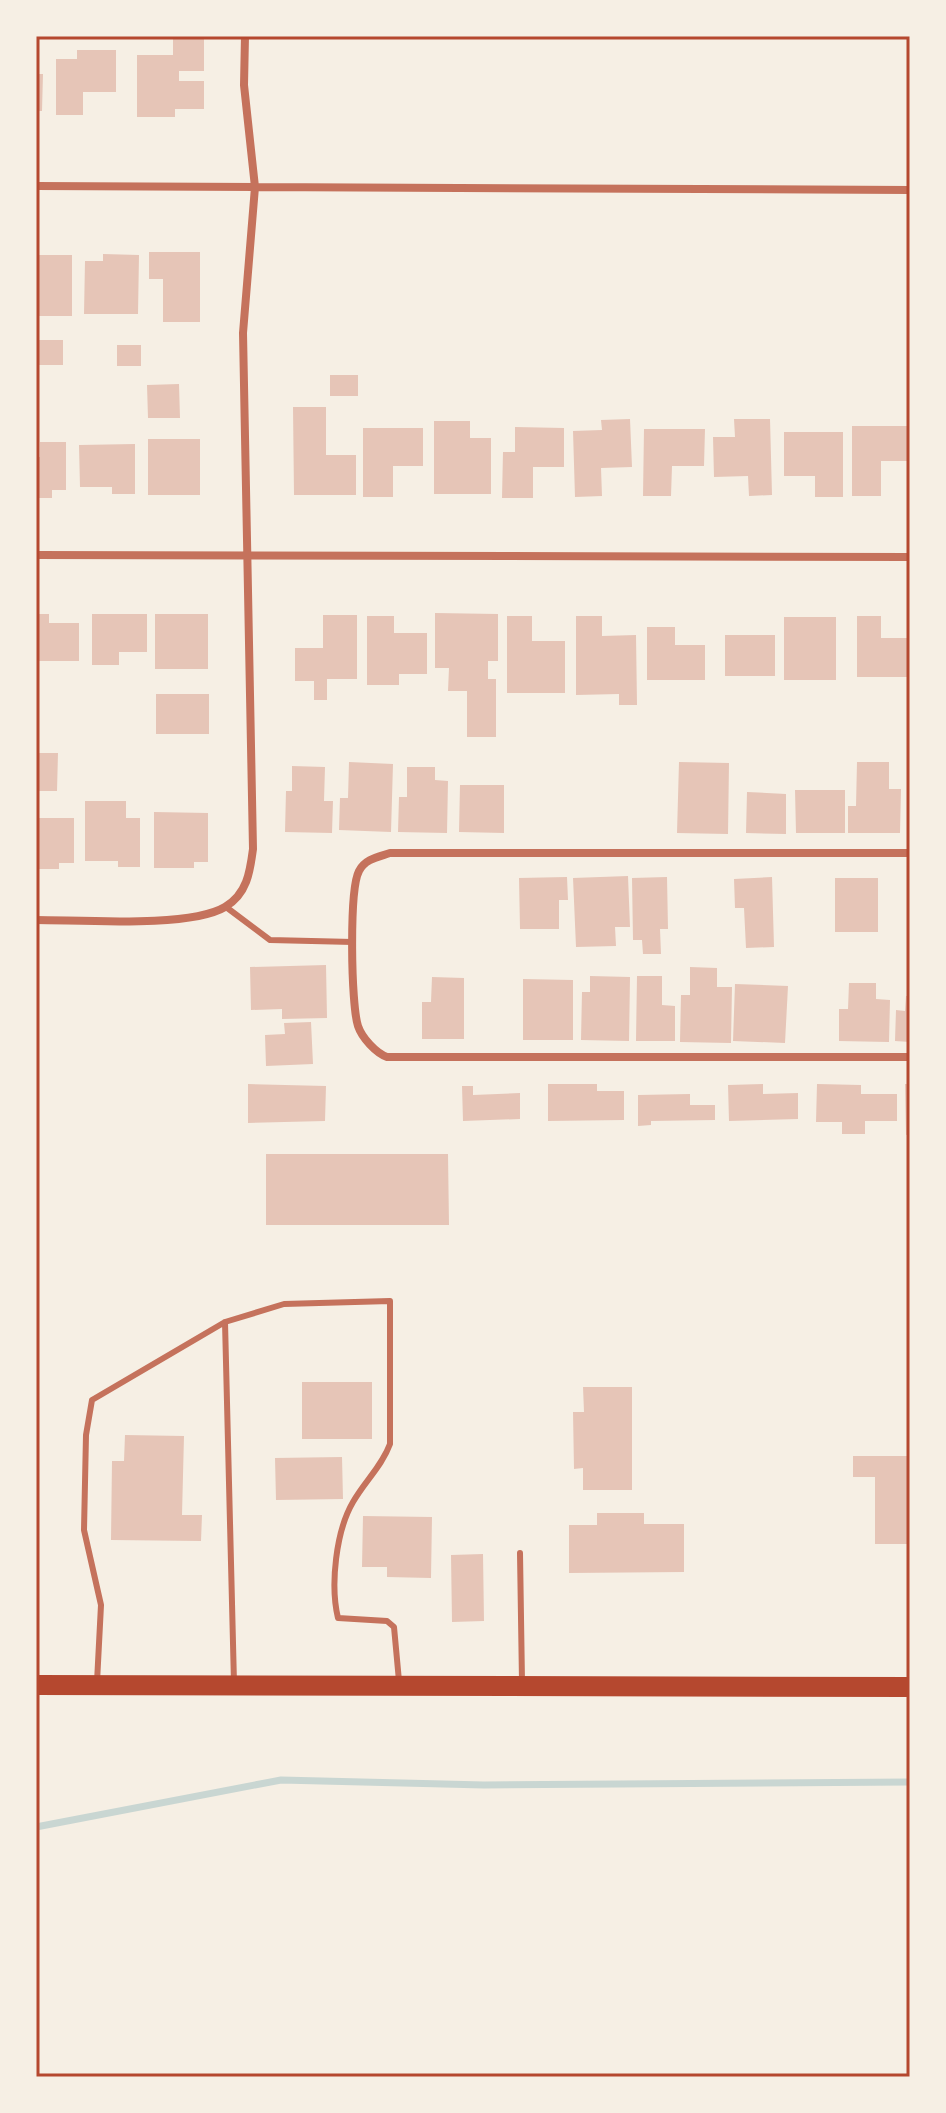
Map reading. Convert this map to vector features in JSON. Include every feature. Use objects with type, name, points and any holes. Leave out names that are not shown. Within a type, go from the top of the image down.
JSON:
[{"type":"main road","points":[[36,1685],[910,1687]]},
{"type":"street","points":[[36,920],[197,917],[226,907],[245,887],[253,849],[243,333],[255,187],[244,85],[245,36]]},
{"type":"street","points":[[36,186],[910,190]]},
{"type":"street","points":[[36,555],[910,557]]},
{"type":"street","points":[[910,853],[390,853],[371,859],[360,869],[354,885],[353,942],[358,1028],[379,1054],[387,1057],[910,1057]]},
{"type":"lane","points":[[226,907],[270,940],[353,942]]},
{"type":"lane","points":[[97,1685],[101,1605],[84,1530],[86,1435],[92,1400],[225,1322],[284,1304],[390,1301],[390,1444],[385,1458],[345,1517],[338,1559],[336,1609],[338,1618],[387,1621],[394,1627],[399,1686]]},
{"type":"lane","points":[[225,1322],[234,1686]]},
{"type":"lane","points":[[520,1553],[522,1686]]},
{"type":"building","points":[[173,36],[204,36],[204,71],[179,71],[179,81],[204,81],[204,109],[175,109],[175,117],[137,117],[137,55],[173,55]]},
{"type":"building","points":[[77,50],[116,50],[116,92],[83,92],[83,115],[56,115],[56,59],[77,59]]},
{"type":"building","points":[[36,74],[43,74],[42,111],[36,111]]},
{"type":"building","points":[[149,252],[200,252],[200,322],[163,322],[163,279],[149,279]]},
{"type":"building","points":[[103,254],[139,255],[138,314],[84,314],[85,261],[103,261]]},
{"type":"building","points":[[36,255],[72,255],[72,316],[36,316]]},
{"type":"building","points":[[37,340],[63,340],[63,365],[38,365]]},
{"type":"building","points":[[117,345],[141,345],[141,366],[117,366]]},
{"type":"building","points":[[330,375],[358,375],[358,396],[330,396]]},
{"type":"building","points":[[179,384],[180,418],[148,418],[147,385]]},
{"type":"building","points":[[293,407],[326,407],[326,455],[356,455],[356,495],[294,495]]},
{"type":"building","points":[[630,419],[632,467],[601,468],[602,496],[575,497],[573,431],[602,430],[601,420]]},
{"type":"building","points":[[734,419],[770,419],[772,495],[749,496],[748,476],[714,477],[713,437],[735,437]]},
{"type":"building","points":[[434,421],[470,421],[470,438],[491,438],[491,494],[434,494]]},
{"type":"building","points":[[852,426],[910,426],[910,461],[881,461],[881,496],[852,496]]},
{"type":"building","points":[[515,427],[564,428],[564,467],[533,467],[533,498],[502,498],[503,452],[515,452]]},
{"type":"building","points":[[363,428],[423,428],[423,466],[393,466],[393,497],[363,497]]},
{"type":"building","points":[[644,429],[705,429],[704,466],[672,466],[671,496],[643,496]]},
{"type":"building","points":[[784,432],[843,432],[843,497],[815,497],[815,476],[784,476]]},
{"type":"building","points":[[148,439],[200,439],[200,495],[148,495]]},
{"type":"building","points":[[40,442],[66,442],[66,490],[52,490],[52,498],[36,498],[36,457],[40,457]]},
{"type":"building","points":[[135,444],[135,494],[112,494],[112,487],[80,487],[79,445]]},
{"type":"building","points":[[435,613],[498,614],[498,661],[488,661],[488,679],[496,679],[496,737],[467,737],[467,691],[448,691],[449,668],[435,668]]},
{"type":"building","points":[[36,614],[49,614],[49,623],[79,623],[79,661],[36,661]]},
{"type":"building","points":[[92,614],[147,614],[147,652],[119,652],[119,665],[92,665]]},
{"type":"building","points":[[155,614],[208,614],[208,669],[155,669]]},
{"type":"building","points":[[323,615],[357,615],[357,679],[327,679],[327,700],[314,700],[314,681],[295,681],[295,648],[323,648]]},
{"type":"building","points":[[367,616],[394,616],[394,633],[427,633],[427,674],[399,674],[399,685],[367,685]]},
{"type":"building","points":[[507,616],[532,616],[532,641],[565,641],[565,693],[507,693]]},
{"type":"building","points":[[576,616],[602,616],[602,636],[636,635],[637,705],[619,705],[619,694],[576,695]]},
{"type":"building","points":[[857,616],[881,616],[881,638],[910,638],[910,677],[857,677]]},
{"type":"building","points":[[784,617],[836,617],[836,680],[784,680]]},
{"type":"building","points":[[647,627],[675,627],[675,645],[705,645],[705,680],[647,680]]},
{"type":"building","points":[[725,635],[775,635],[775,676],[725,676]]},
{"type":"building","points":[[156,694],[209,694],[209,734],[156,734]]},
{"type":"building","points":[[36,753],[58,753],[57,791],[36,791]]},
{"type":"building","points":[[349,762],[393,764],[391,832],[339,830],[340,798],[348,798]]},
{"type":"building","points":[[679,762],[729,763],[728,834],[677,833]]},
{"type":"building","points":[[857,762],[889,762],[889,789],[901,789],[900,833],[848,833],[848,806],[856,806]]},
{"type":"building","points":[[292,766],[325,767],[324,801],[333,801],[332,833],[285,832],[286,791],[292,791]]},
{"type":"building","points":[[407,767],[435,767],[435,780],[448,781],[447,833],[398,832],[399,797],[407,797]]},
{"type":"building","points":[[460,785],[504,785],[504,833],[459,832]]},
{"type":"building","points":[[795,790],[845,790],[845,833],[796,833]]},
{"type":"building","points":[[747,792],[786,794],[786,834],[746,833]]},
{"type":"building","points":[[85,801],[126,801],[126,818],[140,818],[140,867],[118,867],[118,861],[85,861]]},
{"type":"building","points":[[154,812],[208,813],[208,862],[194,862],[194,868],[154,868]]},
{"type":"building","points":[[36,818],[74,818],[74,863],[59,863],[59,869],[36,869]]},
{"type":"building","points":[[628,876],[630,927],[615,927],[616,946],[576,947],[573,878]]},
{"type":"building","points":[[567,877],[568,900],[559,900],[559,929],[520,929],[519,878]]},
{"type":"building","points":[[667,877],[668,929],[660,929],[661,954],[643,954],[642,940],[633,940],[632,878]]},
{"type":"building","points":[[772,877],[774,947],[746,948],[744,908],[735,908],[734,879]]},
{"type":"building","points":[[835,878],[878,878],[878,932],[835,932]]},
{"type":"building","points":[[326,965],[327,1018],[282,1019],[282,1009],[251,1010],[250,967]]},
{"type":"building","points":[[690,967],[717,968],[717,987],[732,987],[731,1043],[680,1042],[681,995],[690,995]]},
{"type":"building","points":[[590,976],[630,977],[629,1041],[581,1040],[582,992],[590,992]]},
{"type":"building","points":[[637,976],[662,976],[662,1005],[675,1006],[675,1041],[636,1041]]},
{"type":"building","points":[[432,977],[464,978],[464,1039],[422,1039],[422,1002],[431,1002]]},
{"type":"building","points":[[523,979],[573,980],[573,1040],[523,1040]]},
{"type":"building","points":[[849,983],[876,983],[876,999],[890,1000],[889,1042],[839,1041],[839,1009],[848,1009]]},
{"type":"building","points":[[735,984],[788,986],[785,1043],[733,1041]]},
{"type":"building","points":[[906,996],[910,996],[910,1042],[895,1041],[896,1010],[905,1011]]},
{"type":"building","points":[[311,1022],[313,1064],[266,1066],[265,1035],[285,1034],[284,1023]]},
{"type":"building","points":[[248,1084],[326,1086],[325,1121],[248,1123]]},
{"type":"building","points":[[548,1084],[597,1084],[597,1091],[624,1091],[624,1120],[548,1121]]},
{"type":"building","points":[[763,1084],[763,1094],[798,1093],[798,1119],[729,1121],[728,1085]]},
{"type":"building","points":[[817,1084],[861,1085],[861,1094],[897,1094],[897,1121],[865,1121],[865,1134],[842,1134],[842,1122],[816,1122]]},
{"type":"building","points":[[905,1084],[910,1084],[910,1134],[906,1135]]},
{"type":"building","points":[[462,1086],[473,1086],[473,1095],[520,1093],[520,1119],[463,1121]]},
{"type":"building","points":[[690,1094],[690,1105],[715,1105],[715,1120],[651,1121],[651,1125],[638,1126],[638,1095]]},
{"type":"building","points":[[266,1154],[448,1154],[449,1225],[266,1225]]},
{"type":"building","points":[[302,1382],[372,1382],[372,1439],[302,1439]]},
{"type":"building","points":[[583,1387],[632,1387],[632,1490],[583,1490],[583,1468],[574,1469],[573,1412],[584,1412]]},
{"type":"building","points":[[125,1435],[184,1436],[182,1515],[202,1515],[201,1541],[111,1540],[112,1461],[124,1461]]},
{"type":"building","points":[[853,1456],[910,1456],[910,1544],[875,1544],[875,1477],[853,1477]]},
{"type":"building","points":[[342,1457],[343,1499],[276,1500],[275,1458]]},
{"type":"building","points":[[597,1513],[644,1513],[644,1524],[684,1524],[684,1572],[569,1573],[569,1525],[597,1525]]},
{"type":"building","points":[[363,1516],[432,1517],[431,1578],[387,1577],[387,1567],[362,1567]]},
{"type":"building","points":[[483,1554],[484,1621],[452,1622],[451,1555]]},
{"type":"waterway","points":[[36,1827],[281,1780],[484,1785],[910,1782]]}]
